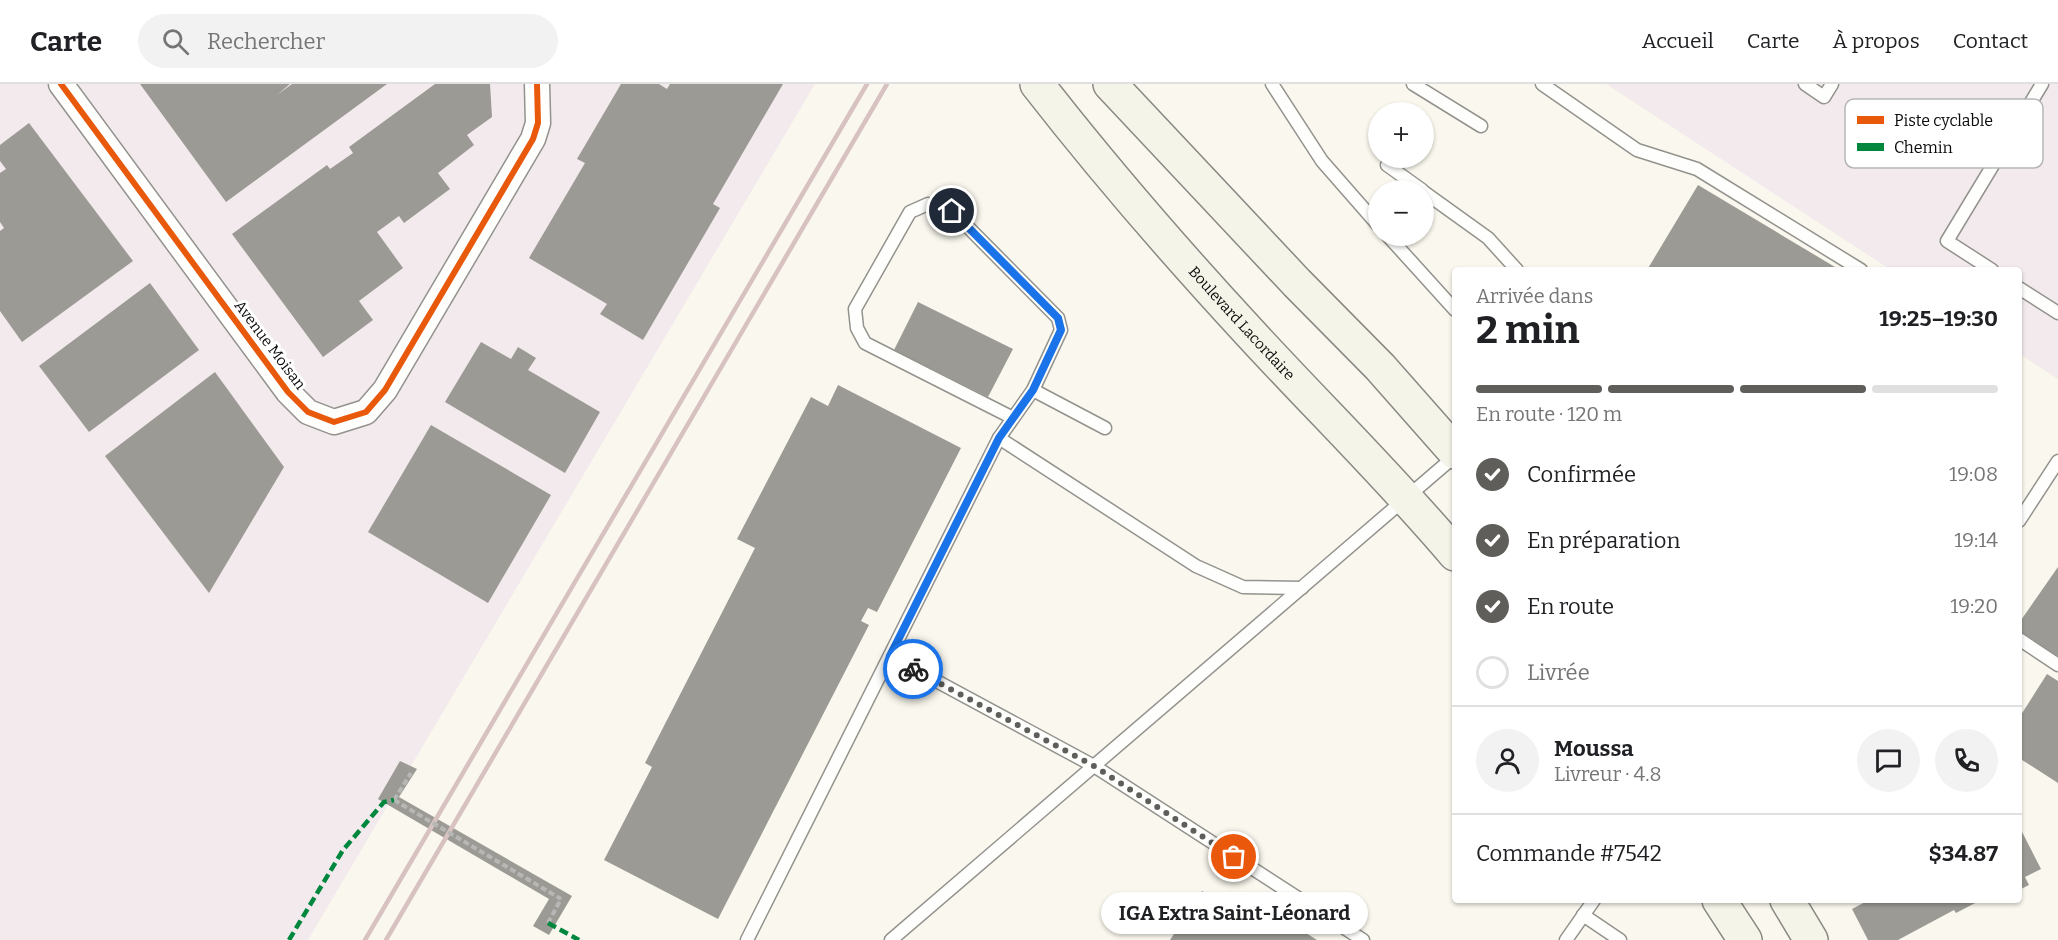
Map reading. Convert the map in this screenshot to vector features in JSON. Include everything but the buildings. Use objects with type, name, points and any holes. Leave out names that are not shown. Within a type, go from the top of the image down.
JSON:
[{"type":"main road","name":"Boulevard Lacordaire","points":[[1037,84],[1073,130],[1250,333],[1408,498],[1452,550]]},
{"type":"main road","points":[[1110,84],[1297,283],[1380,367],[1452,451]]},
{"type":"main road","points":[[1721,903],[1745,940]]},
{"type":"main road","points":[[1789,903],[1810,940]]},
{"type":"street","name":"Avenue Moisan","points":[[61,84],[288,392],[308,412],[334,422],[366,412],[385,390],[533,139],[538,123],[537,84]]},
{"type":"lane","points":[[1413,84],[1481,126]]},
{"type":"lane","points":[[1542,84],[1637,150],[1697,169],[1856,267]]},
{"type":"lane","points":[[1805,84],[1824,97],[1832,84]]},
{"type":"lane","points":[[2033,99],[2042,84]]},
{"type":"lane","points":[[1278,87],[1322,161],[1368,214]]},
{"type":"lane","points":[[1391,168],[1408,180]]},
{"type":"lane","points":[[1988,267],[1947,240],[1991,168]]},
{"type":"lane","points":[[1434,199],[1488,238],[1514,267]]},
{"type":"lane","points":[[747,940],[999,438],[1033,390],[1061,330],[1058,318],[952,211],[928,204],[910,212],[855,309],[857,328],[865,343],[1012,418]]},
{"type":"lane","points":[[1397,246],[1452,307]]},
{"type":"lane","points":[[2022,290],[2058,313]]},
{"type":"lane","points":[[1033,390],[1105,428]]},
{"type":"lane","points":[[999,438],[1196,566],[1243,587],[1302,588]]},
{"type":"lane","points":[[891,940],[1408,498],[1452,457]]},
{"type":"lane","points":[[2022,515],[2058,461]]},
{"type":"lane","points":[[2022,641],[2058,665]]},
{"type":"lane","points":[[890,656],[1094,766],[1363,940]]},
{"type":"lane","points":[[1566,940],[1592,903]]},
{"type":"lane","points":[[1583,915],[1620,940]]},
{"type":"path","points":[[411,773],[394,800],[561,899],[548,922]]},
{"type":"shaded area","points":[[0,84],[815,84],[308,940],[0,940]]},
{"type":"shaded area","points":[[1606,84],[2058,84],[2058,379],[2022,356],[2022,267],[1886,267]]},
{"type":"railway","points":[[365,940],[867,84]]},
{"type":"railway","points":[[386,940],[887,84]]},
{"type":"marked path","points":[[289,940],[343,850],[384,802],[394,800]]},
{"type":"marked path","points":[[548,923],[579,940]]},
{"type":"cycle path","points":[[61,84],[288,392],[308,412],[334,422],[366,412],[385,390],[533,139],[538,123],[537,84]]},
{"type":"way so far","points":[[913,669],[1094,766],[1234,857]]},
{"type":"place","name":"IGA Extra Saint-Léonard","points":[[1234,857]]},
{"type":"route","points":[[913,669],[890,656],[999,438],[1033,390],[1061,330],[1058,318],[952,211]]}]
